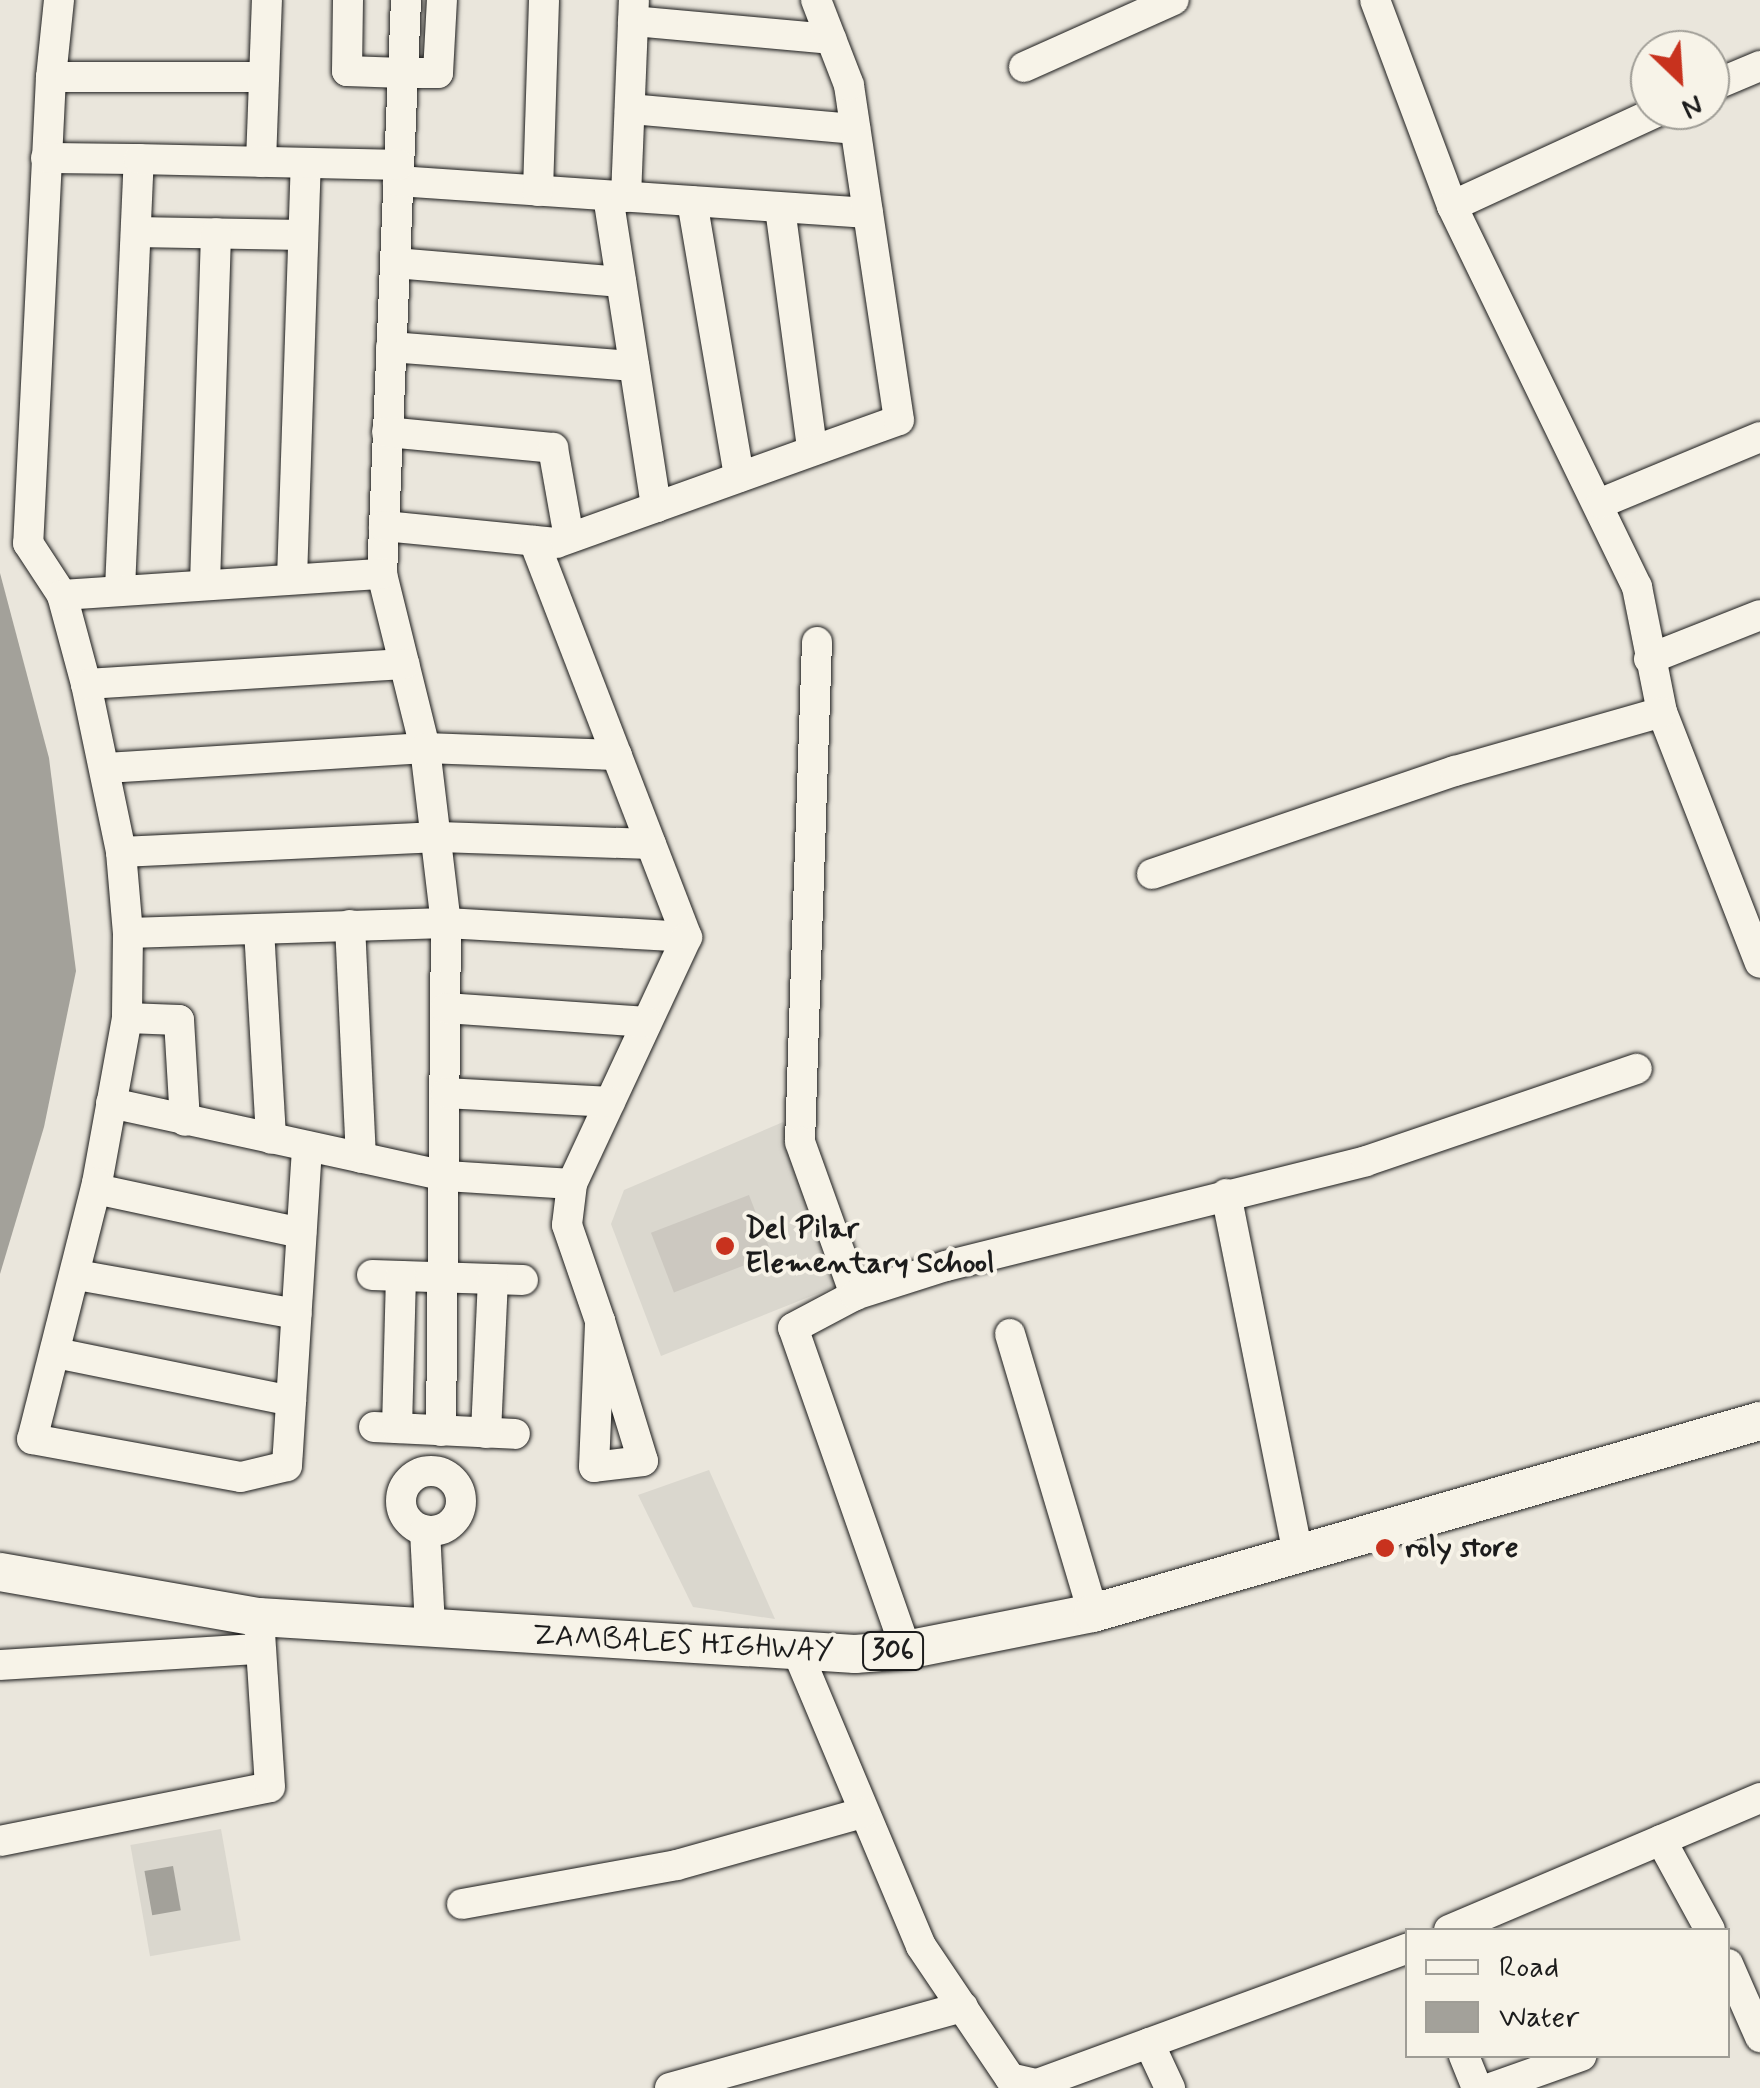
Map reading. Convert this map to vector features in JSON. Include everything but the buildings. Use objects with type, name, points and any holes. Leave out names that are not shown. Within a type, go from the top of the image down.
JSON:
[{"type":"main road","name":"ZAMBALES HIGHWAY","points":[[0,1572],[258,1633],[430,1628],[797,1650],[906,1650],[1094,1614],[1760,1421]]},
{"type":"street","points":[[59,0],[46,158],[28,543],[62,596],[106,768],[121,852],[128,933],[127,1018],[78,1275],[32,1438],[241,1477],[287,1466],[307,1147]]},
{"type":"street","points":[[261,162],[267,0]]},
{"type":"street","points":[[348,0],[348,72],[403,73],[438,73],[442,0]]},
{"type":"street","points":[[406,0],[382,574],[425,748],[440,837],[446,922],[448,1278],[442,1431]]},
{"type":"street","points":[[538,192],[544,0]]},
{"type":"street","points":[[384,526],[534,541],[569,538],[812,447],[899,420],[849,84],[816,0]]},
{"type":"street","points":[[1024,67],[1174,0]]},
{"type":"street","points":[[1375,0],[1452,206],[1601,503],[1637,587],[1662,712],[1760,963]]},
{"type":"street","points":[[656,507],[621,282],[617,197],[630,108],[633,10],[831,39]]},
{"type":"street","points":[[1730,79],[1760,66]]},
{"type":"street","points":[[51,78],[264,77]]},
{"type":"street","points":[[630,108],[855,129]]},
{"type":"street","points":[[1452,206],[1630,124]]},
{"type":"street","points":[[46,158],[306,163],[538,192],[868,213]]},
{"type":"street","points":[[120,589],[139,159]]},
{"type":"street","points":[[292,580],[306,163]]},
{"type":"street","points":[[692,202],[739,477]]},
{"type":"street","points":[[780,208],[812,447]]},
{"type":"street","points":[[136,232],[304,234]]},
{"type":"street","points":[[205,584],[216,233]]},
{"type":"street","points":[[395,263],[621,282]]},
{"type":"street","points":[[391,347],[634,366]]},
{"type":"street","points":[[388,432],[554,448],[569,538]]},
{"type":"street","points":[[1601,503],[1760,437]]},
{"type":"street","points":[[534,541],[687,937],[572,1184],[567,1224],[600,1320]]},
{"type":"street","points":[[62,596],[120,589],[382,574]]},
{"type":"street","points":[[1649,659],[1760,615]]},
{"type":"street","points":[[817,642],[800,1142],[856,1295]]},
{"type":"street","points":[[86,684],[404,664]]},
{"type":"street","points":[[1152,874],[1454,771],[1662,712]]},
{"type":"street","points":[[106,768],[425,748],[616,755]]},
{"type":"street","points":[[121,852],[440,837],[651,844]]},
{"type":"street","points":[[128,933],[446,922],[687,937]]},
{"type":"street","points":[[350,926],[361,1158]]},
{"type":"street","points":[[259,928],[271,1139]]},
{"type":"street","points":[[446,1008],[647,1022]]},
{"type":"street","points":[[127,1018],[179,1020],[186,1121]]},
{"type":"street","points":[[906,1650],[793,1328],[856,1295],[1016,1246],[1366,1162],[1637,1069]]},
{"type":"street","points":[[446,1093],[610,1102]]},
{"type":"street","points":[[111,1103],[446,1176],[572,1184]]},
{"type":"street","points":[[96,1189],[302,1233]]},
{"type":"street","points":[[1226,1194],[1298,1554]]},
{"type":"street","points":[[78,1275],[296,1314]]},
{"type":"street","points":[[429,1474],[460,1492],[460,1511],[448,1526],[425,1531],[410,1524],[400,1506],[404,1486],[429,1474],[442,1431],[508,1279],[387,1275],[442,1431]]},
{"type":"street","points":[[1010,1334],[1094,1614]]},
{"type":"street","points":[[56,1353],[291,1401]]},
{"type":"street","points":[[425,1531],[430,1628]]},
{"type":"street","points":[[0,1665],[258,1633],[270,1787],[0,1842]]},
{"type":"street","points":[[797,1650],[862,1813],[921,1946],[1010,2078],[1032,2086],[1405,1949]]},
{"type":"street","points":[[1454,1928],[1760,1798]]},
{"type":"street","points":[[462,1904],[677,1865],[862,1813]]},
{"type":"street","points":[[1662,1840],[1709,1928]]},
{"type":"street","points":[[1730,1973],[1736,2000],[1760,2036]]},
{"type":"street","points":[[670,2088],[962,2008]]},
{"type":"street","points":[[1149,2042],[1170,2088]]},
{"type":"street","points":[[1465,2058],[1477,2088]]},
{"type":"street","points":[[1491,2088],[1575,2058]]},
{"type":"shaded area","name":"Del Pilar Elementary School","points":[[783,1122],[844,1283],[661,1356],[611,1224],[624,1190]]},
{"type":"shaded area","points":[[749,1195],[772,1255],[674,1292],[651,1233]]},
{"type":"shaded area","points":[[709,1470],[775,1619],[693,1607],[638,1495]]},
{"type":"shaded area","points":[[221,1829],[241,1940],[150,1956],[130,1845]]},
{"type":"water","points":[[0,573],[49,758],[76,971],[44,1127],[0,1274]]},
{"type":"water","points":[[173,1866],[181,1910],[152,1915],[144,1871]]},
{"type":"place","name":"Del Pilar Elementary School","points":[[725,1246]]},
{"type":"place","name":"roly store","points":[[1385,1548]]}]
